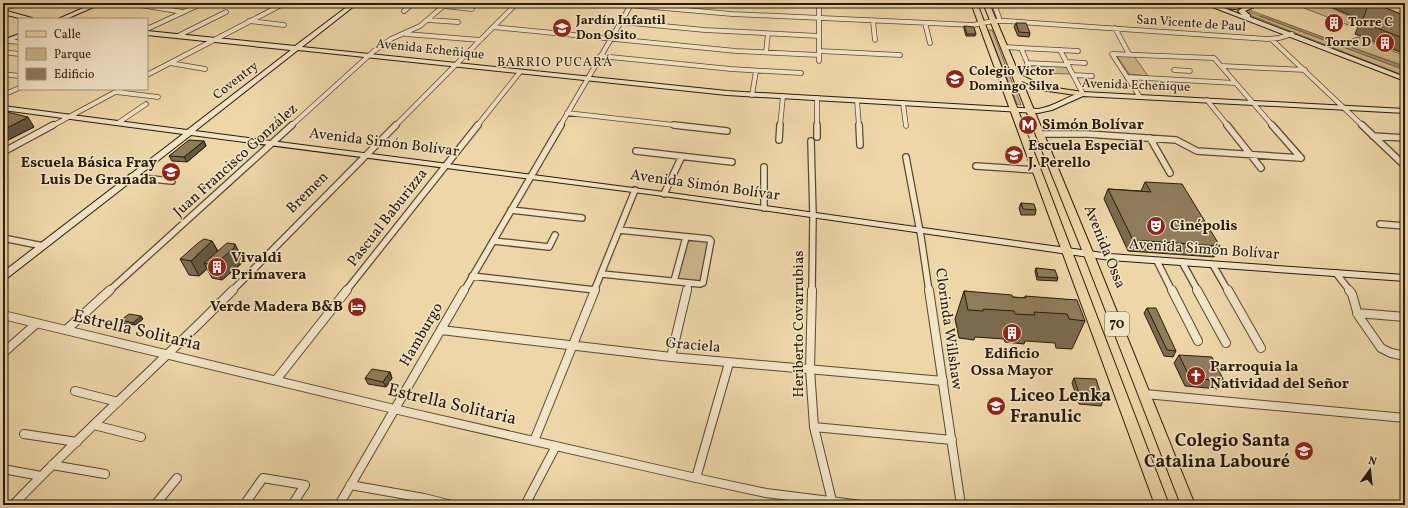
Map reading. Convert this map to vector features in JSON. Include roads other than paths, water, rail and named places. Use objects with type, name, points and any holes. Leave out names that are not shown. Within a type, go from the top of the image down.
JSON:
[{"type":"main road","name":"70","points":[[974,3],[1162,505]]},
{"type":"main road","name":"Avenida Ossa","points":[[986,3],[996,21],[1015,75],[1089,254],[1188,505]]},
{"type":"main road","points":[[1015,75],[1041,88],[1083,94]]},
{"type":"street","points":[[3,8],[20,3]]},
{"type":"street","points":[[63,18],[100,3]]},
{"type":"street","points":[[128,3],[183,12]]},
{"type":"street","points":[[148,29],[203,3]]},
{"type":"street","points":[[148,74],[285,3]]},
{"type":"street","name":"Coventry","points":[[3,277],[355,3]]},
{"type":"street","points":[[404,11],[414,3]]},
{"type":"street","name":"Bremen","points":[[13,505],[52,465],[168,354],[517,3]]},
{"type":"street","name":"San Vicente de Paul","points":[[607,3],[732,14],[973,25],[996,21],[1271,39],[1290,33]]},
{"type":"street","points":[[819,3],[819,61]]},
{"type":"street","name":"Avenida Ossa","points":[[994,3],[996,21]]},
{"type":"street","points":[[1205,3],[1290,33]]},
{"type":"street","points":[[1213,3],[1225,6],[1244,7],[1260,3]]},
{"type":"street","name":"Hamburgo","points":[[338,505],[631,4]]},
{"type":"street","name":"Juan Francisco González","points":[[66,330],[384,43],[406,34],[420,26],[446,5],[472,9]]},
{"type":"street","points":[[1244,7],[1241,12],[1245,15],[1405,79]]},
{"type":"street","points":[[3,12],[26,18]]},
{"type":"street","points":[[178,36],[226,12]]},
{"type":"street","points":[[428,20],[458,22]]},
{"type":"street","points":[[873,21],[875,40]]},
{"type":"street","points":[[249,22],[284,25]]},
{"type":"street","points":[[620,22],[768,34],[819,36]]},
{"type":"street","points":[[925,23],[930,43]]},
{"type":"street","points":[[493,28],[766,52],[900,55]]},
{"type":"street","points":[[1115,28],[1129,54]]},
{"type":"street","name":"Avenida Echeñique","points":[[148,33],[752,95],[1030,110],[1050,109],[1074,96],[1083,94],[1405,111]]},
{"type":"street","points":[[406,34],[480,40]]},
{"type":"street","points":[[766,52],[768,34]]},
{"type":"street","points":[[5,41],[18,36]]},
{"type":"street","points":[[1271,39],[1405,166]]},
{"type":"street","points":[[5,41],[18,42]]},
{"type":"street","points":[[1004,47],[1078,51]]},
{"type":"street","points":[[1021,48],[1027,62],[1067,64],[1085,63]]},
{"type":"street","points":[[1060,50],[1083,94]]},
{"type":"street","points":[[3,52],[18,54]]},
{"type":"street","points":[[1039,134],[1088,134],[1150,138],[1179,141],[1197,151],[1301,158],[1214,58],[1112,54],[1140,97]]},
{"type":"street","points":[[600,56],[756,71],[801,73]]},
{"type":"street","points":[[170,63],[205,69]]},
{"type":"street","points":[[1222,66],[1305,70]]},
{"type":"street","points":[[1174,70],[1190,71]]},
{"type":"street","points":[[1183,70],[1191,80]]},
{"type":"street","points":[[752,95],[756,71]]},
{"type":"street","name":"Pascual Baburizza","points":[[276,380],[520,72]]},
{"type":"street","points":[[3,74],[18,76]]},
{"type":"street","points":[[1073,75],[1092,76]]},
{"type":"street","points":[[1127,77],[1236,83]]},
{"type":"street","points":[[3,95],[18,88]]},
{"type":"street","points":[[3,152],[119,90],[158,97]]},
{"type":"street","points":[[779,140],[783,96]]},
{"type":"street","name":"Heriberto Covarrubias","points":[[817,98],[814,139],[810,370],[814,427],[833,503]]},
{"type":"street","points":[[1207,100],[1261,168]]},
{"type":"street","points":[[858,101],[860,145]]},
{"type":"street","points":[[903,103],[906,126]]},
{"type":"street","points":[[118,123],[146,104]]},
{"type":"street","name":"Avenida Simón Bolívar","points":[[3,108],[635,190],[1067,252],[1213,265],[1405,278]]},
{"type":"street","points":[[568,113],[726,131]]},
{"type":"street","points":[[1374,136],[1405,138]]},
{"type":"street","points":[[1150,138],[1170,173]]},
{"type":"street","points":[[636,151],[732,162]]},
{"type":"street","points":[[664,194],[682,156]]},
{"type":"street","name":"Clorinda Willshaw","points":[[906,157],[920,230],[962,505]]},
{"type":"street","points":[[976,166],[1036,170]]},
{"type":"street","points":[[764,167],[764,208]]},
{"type":"street","points":[[131,177],[172,181]]},
{"type":"street","points":[[534,441],[574,346],[635,190]]},
{"type":"street","points":[[511,210],[582,218]]},
{"type":"street","points":[[1380,224],[1405,226]]},
{"type":"street","points":[[602,274],[702,284],[711,241],[710,239],[620,230]]},
{"type":"street","points":[[493,241],[549,247],[555,235]]},
{"type":"street","points":[[674,281],[686,236]]},
{"type":"street","points":[[3,238],[43,246]]},
{"type":"street","points":[[1157,260],[1198,341]]},
{"type":"street","points":[[1182,262],[1226,343]]},
{"type":"street","points":[[1213,265],[1261,348]]},
{"type":"street","points":[[1336,274],[1352,294],[1357,313],[1380,348],[1391,353],[1405,356]]},
{"type":"street","points":[[472,276],[595,290]]},
{"type":"street","points":[[671,358],[689,283]]},
{"type":"street","points":[[1357,313],[1405,317]]},
{"type":"street","name":"Estrella Solitaria","points":[[3,315],[394,409],[696,478],[766,493],[833,503],[862,505]]},
{"type":"street","points":[[3,353],[37,323]]},
{"type":"street","name":"Graciela","points":[[441,330],[671,358],[943,381]]},
{"type":"street","points":[[696,478],[729,362]]},
{"type":"street","points":[[75,391],[118,402]]},
{"type":"street","points":[[1145,394],[1405,418]]},
{"type":"street","points":[[94,425],[141,436]]},
{"type":"street","points":[[814,427],[952,440]]},
{"type":"street","points":[[24,434],[77,442]]},
{"type":"street","points":[[525,505],[556,446]]},
{"type":"street","points":[[52,465],[105,474]]},
{"type":"street","points":[[3,469],[41,476]]},
{"type":"street","points":[[155,505],[178,478]]},
{"type":"street","points":[[244,505],[263,478],[305,485],[292,505]]},
{"type":"street","points":[[350,485],[424,498],[452,505]]},
{"type":"waterway","points":[[1231,3],[1260,15]]},
{"type":"place","name":"Torre C","points":[[1334,23]]},
{"type":"place","name":"Jardín Infantil Don Osito","points":[[562,28]]},
{"type":"place","name":"Torre D","points":[[1385,43]]},
{"type":"place","name":"Colegio Víctor Domingo Silva","points":[[955,79]]},
{"type":"place","name":"Simón Bolívar","points":[[1028,125]]},
{"type":"place","name":"Escuela Especial J. Perello","points":[[1014,155]]},
{"type":"place","name":"Escuela Básica Fray Luis De Granada","points":[[171,172]]},
{"type":"place","name":"Cinépolis","points":[[1156,226]]},
{"type":"place","name":"Vivaldi Primavera","points":[[217,267]]},
{"type":"place","name":"Verde Madera B&B","points":[[357,307]]},
{"type":"place","name":"Edificio Ossa Mayor","points":[[1012,333]]},
{"type":"place","name":"Parroquia la Natividad del Señor","points":[[1196,376]]},
{"type":"place","name":"Liceo Lenka Franulic","points":[[996,406]]},
{"type":"place","name":"Colegio Santa Catalina Labouré","points":[[1304,451]]},
{"type":"district","name":"BARRIO PUCARÁ","points":[[555,63]]}]
